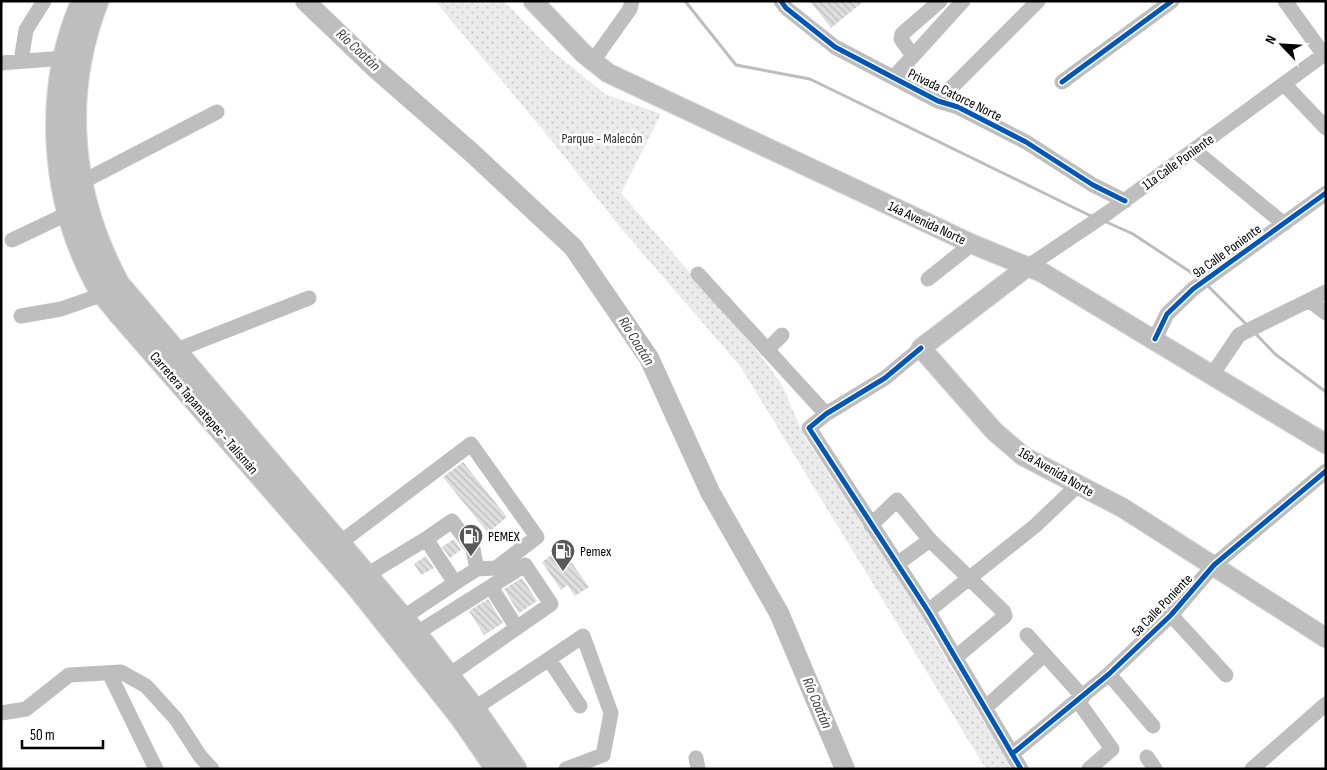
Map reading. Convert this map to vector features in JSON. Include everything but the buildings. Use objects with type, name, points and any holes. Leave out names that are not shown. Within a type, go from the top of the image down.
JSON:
[{"type":"highway","name":"Carretera Tapanatepec - Talismán","points":[[82,1],[74,20],[72,60],[76,104],[76,142],[82,182],[95,235],[119,284],[169,359]]},
{"type":"highway","name":"Carretera Tapanatepec - Talismán","points":[[98,1],[72,60],[58,98],[57,148],[64,202],[96,283],[104,294],[169,359],[362,581],[468,713],[516,769]]},
{"type":"highway","name":"Carretera Tapanatepec - Talismán","points":[[468,713],[496,769]]},
{"type":"main road","name":"14a Avenida Norte","points":[[533,1],[593,62],[608,73],[642,91],[1000,257],[1043,273],[1326,444]]},
{"type":"main road","points":[[1000,257],[1000,287]]},
{"type":"main road","points":[[921,348],[1027,268]]},
{"type":"main road","name":"16a Avenida Norte","points":[[921,348],[994,431],[1023,456],[1077,486],[1123,508],[1326,638]]},
{"type":"street","points":[[21,61],[26,30],[44,1]]},
{"type":"street","points":[[593,62],[630,9],[632,1]]},
{"type":"street","name":"Privada Catorce Norte","points":[[781,1],[786,8],[835,47],[938,101],[958,107],[1026,142],[1093,185],[1125,201]]},
{"type":"street","points":[[913,56],[902,43],[902,34],[940,1]]},
{"type":"street","points":[[894,77],[963,1]]},
{"type":"street","points":[[938,101],[1038,1]]},
{"type":"street","points":[[1062,82],[1172,1]]},
{"type":"street","points":[[1285,1],[1325,54]]},
{"type":"street","name":"11a Calle Poniente","points":[[1027,268],[1110,212],[1325,54]]},
{"type":"street","points":[[1,64],[21,61],[72,60]]},
{"type":"street","points":[[1284,84],[1326,128]]},
{"type":"street","points":[[82,182],[217,112]]},
{"type":"street","points":[[1194,150],[1284,224]]},
{"type":"street","name":"9a Calle Poniente","points":[[1155,339],[1167,314],[1193,289],[1326,193]]},
{"type":"street","points":[[12,240],[68,213]]},
{"type":"street","points":[[928,279],[972,244]]},
{"type":"street","points":[[698,274],[826,414]]},
{"type":"street","points":[[1212,375],[1239,335],[1326,292]]},
{"type":"street","points":[[20,316],[61,309],[104,294]]},
{"type":"street","points":[[169,359],[182,348],[309,298]]},
{"type":"street","points":[[1310,301],[1326,314]]},
{"type":"street","points":[[767,350],[782,335]]},
{"type":"street","points":[[921,348],[886,378],[826,414],[809,428],[928,611],[986,706],[1021,769]]},
{"type":"street","points":[[333,548],[471,444],[537,537],[496,568],[476,569],[455,583],[402,630]]},
{"type":"street","name":"5a Calle Poniente","points":[[1012,754],[1109,674],[1172,615],[1214,566],[1326,470]]},
{"type":"street","points":[[928,611],[1036,526],[1077,486]]},
{"type":"street","points":[[871,525],[897,500],[930,540],[1004,612],[1005,616],[955,658]]},
{"type":"street","points":[[362,581],[452,521],[473,549],[476,569]]},
{"type":"street","points":[[426,539],[455,583]]},
{"type":"street","points":[[897,564],[930,540]]},
{"type":"street","points":[[402,630],[491,587],[526,565],[551,604],[442,680]]},
{"type":"street","points":[[491,587],[517,628]]},
{"type":"street","points":[[1172,615],[1226,675]]},
{"type":"street","points":[[1027,635],[1080,699],[1112,749],[1089,769]]},
{"type":"street","points":[[468,713],[584,636],[611,713],[603,755],[566,769]]},
{"type":"street","points":[[986,706],[1044,655]]},
{"type":"street","points":[[549,659],[580,706]]},
{"type":"street","points":[[1,713],[26,709],[69,675],[121,672],[146,686],[176,719],[200,756],[212,769]]},
{"type":"street","points":[[109,673],[156,769]]},
{"type":"street","points":[[1109,674],[1153,726]]},
{"type":"street","points":[[1252,769],[1326,704]]},
{"type":"green space","name":"Parque - Malecón","points":[[435,1],[504,1],[550,49],[605,94],[661,114],[621,193],[759,353],[782,385],[804,436],[909,595],[928,615],[927,627],[985,724],[994,724],[1014,769],[986,769],[740,366],[620,227],[543,130]]},
{"type":"waterway","name":"Río Coatán","points":[[305,1],[376,69],[471,152],[573,247],[649,358],[710,492],[779,613],[845,769]]},
{"type":"waterway","points":[[685,1],[736,65],[810,79],[1093,217]]},
{"type":"waterway","points":[[1104,221],[1133,234],[1201,279]]},
{"type":"waterway","points":[[1207,285],[1247,325]]},
{"type":"waterway","points":[[1255,333],[1275,354],[1326,392]]},
{"type":"cycle path","points":[[781,1],[786,8],[835,47],[938,101],[958,107],[1026,142],[1093,185],[1125,201]]},
{"type":"cycle path","points":[[1062,82],[1172,1]]},
{"type":"cycle path","points":[[1155,339],[1167,314],[1193,289],[1326,193]]},
{"type":"cycle path","points":[[921,348],[885,378],[826,414],[809,428],[928,611],[1021,769]]},
{"type":"cycle path","points":[[1012,754],[1109,674],[1171,615],[1214,565],[1326,471]]},
{"type":"place","name":"PEMEX","points":[[471,557]]},
{"type":"place","name":"Pemex","points":[[563,572]]}]
